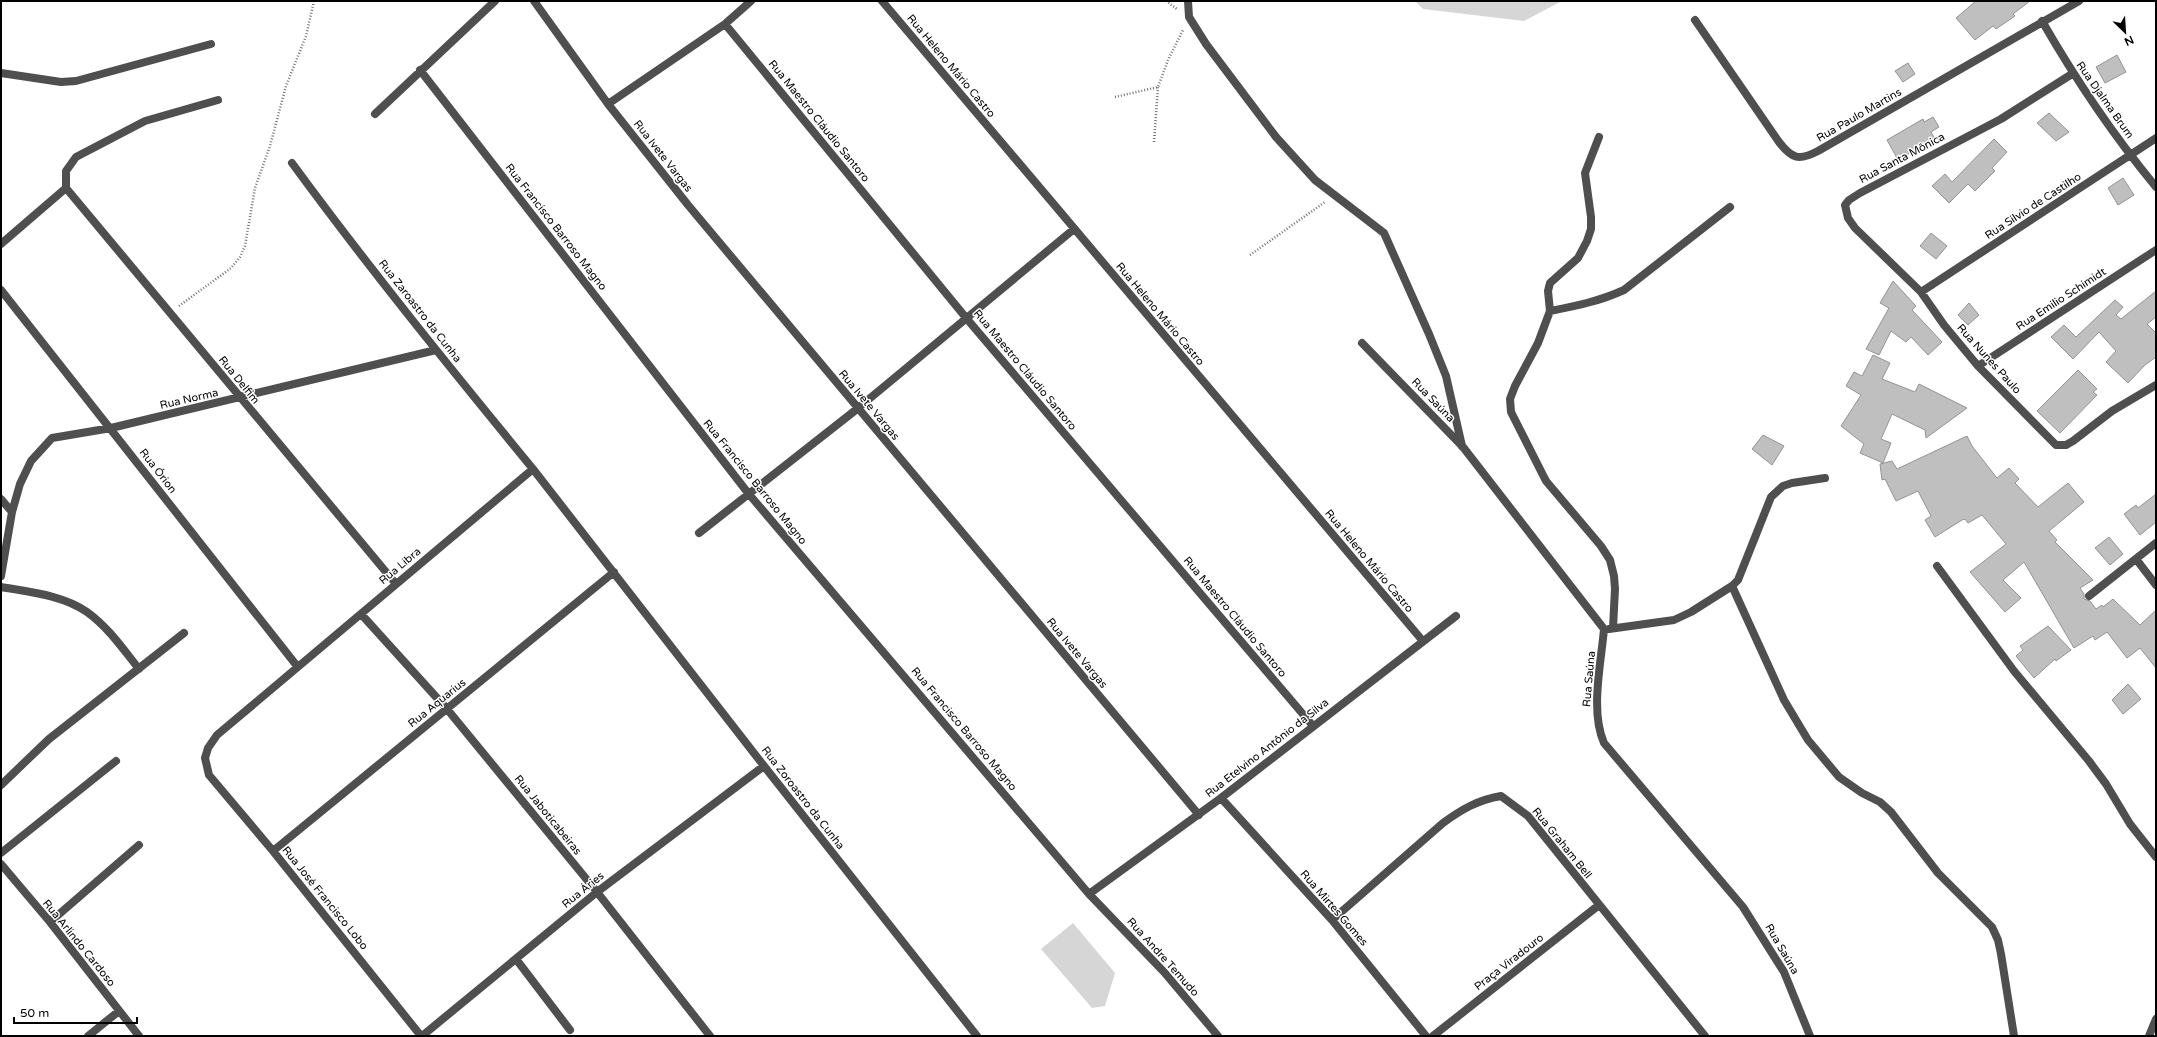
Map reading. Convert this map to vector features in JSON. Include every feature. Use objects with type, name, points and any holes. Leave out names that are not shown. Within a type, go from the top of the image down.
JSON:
[{"type":"street","points":[[375,114],[495,1]]},
{"type":"street","name":"Rua Ivete Vargas","points":[[534,1],[608,104],[688,205],[857,409],[1199,815]]},
{"type":"street","points":[[608,104],[725,24],[751,1]]},
{"type":"street","name":"Rua Heleno Mário Castro","points":[[882,1],[1422,640]]},
{"type":"street","points":[[1188,1],[1189,17],[1210,50],[1276,137],[1315,180],[1384,233],[1446,376],[1463,447]]},
{"type":"street","name":"Rua Paulo Martins","points":[[1695,20],[1779,142],[1788,153],[1800,157],[1818,151],[2079,1]]},
{"type":"street","name":"Rua Djalma Brum","points":[[2042,21],[2072,74],[2130,156],[2156,187]]},
{"type":"street","name":"Rua Maestro Cláudio Santoro","points":[[725,24],[967,319],[1313,726]]},
{"type":"street","points":[[1,72],[61,82],[76,81],[212,44]]},
{"type":"street","name":"Rua Francisco Barroso Magno","points":[[420,70],[748,493],[1089,894]]},
{"type":"street","name":"Rua Santa Mônica","points":[[1921,292],[1855,228],[1848,218],[1845,205],[1849,200],[1860,193],[2001,119],[2072,74]]},
{"type":"street","points":[[1,244],[66,188],[66,171],[76,157],[145,121],[218,100]]},
{"type":"street","points":[[1599,137],[1585,173],[1591,217],[1591,229],[1588,242],[1578,258],[1550,283],[1548,291],[1550,311],[1538,342],[1515,386],[1510,399],[1511,412],[1549,486],[1601,546],[1610,560],[1614,576],[1615,589],[1608,629],[1674,620],[1691,612],[1732,586],[1738,580],[1771,497],[1783,486],[1792,483],[1825,478]]},
{"type":"street","name":"Rua Silvio de Castilho","points":[[1921,292],[2156,138]]},
{"type":"street","name":"Rua Zaroastro da Cunha","points":[[292,163],[338,225],[436,350],[533,469]]},
{"type":"street","name":"Rua Delfim","points":[[66,188],[396,584]]},
{"type":"street","points":[[1550,311],[1593,302],[1624,290],[1730,207]]},
{"type":"street","points":[[699,533],[748,493],[857,409],[1074,229]]},
{"type":"street","name":"Rua Emilio Schimidt","points":[[1978,366],[2156,250]]},
{"type":"street","name":"Rua Órion","points":[[1,290],[297,666]]},
{"type":"street","name":"Rua Nunes Paulo","points":[[1921,292],[1944,325],[1978,366],[2046,437],[2056,445],[2066,444],[2073,441],[2112,411],[2156,385]]},
{"type":"street","name":"Rua Saúna","points":[[1362,343],[1463,447],[1608,629],[1597,715],[1599,732],[1604,743],[1743,907],[1784,972],[1809,1035]]},
{"type":"street","name":"Rua Norma","points":[[1,576],[12,512],[20,484],[31,461],[52,438],[111,428],[436,350]]},
{"type":"street","points":[[533,469],[614,572]]},
{"type":"street","name":"Rua Libra","points":[[209,776],[205,758],[208,748],[217,735],[297,666],[533,469]]},
{"type":"street","points":[[1,499],[12,512]]},
{"type":"street","points":[[2089,596],[2156,543]]},
{"type":"street","points":[[2136,559],[2156,585]]},
{"type":"street","points":[[1937,566],[2018,677],[2089,760],[2106,784],[2130,824],[2156,856]]},
{"type":"street","name":"Rua Aquarius","points":[[273,851],[614,572]]},
{"type":"street","name":"Rua Zoroastro da Cunha","points":[[614,572],[764,766],[977,1036]]},
{"type":"street","points":[[1732,586],[1784,700],[1808,740],[1839,777],[1862,793],[1880,802],[1891,812],[1938,873],[1992,927],[1998,940],[2001,954],[2014,1036]]},
{"type":"street","points":[[1,587],[49,596],[86,611],[104,626],[139,669]]},
{"type":"street","name":"Rua Jaboticabeiras","points":[[361,614],[447,709],[597,892],[710,1036]]},
{"type":"street","name":"Rua Etelvino Antônio da Silva","points":[[1089,894],[1199,815],[1422,640],[1456,616]]},
{"type":"street","points":[[1,785],[49,739],[184,633]]},
{"type":"street","points":[[1,853],[116,761]]},
{"type":"street","name":"Rua Áries","points":[[422,1036],[597,892],[764,766]]},
{"type":"street","name":"Rua José Francisco Lobo","points":[[209,776],[273,851],[422,1036]]},
{"type":"street","name":"Rua Graham Bell","points":[[1332,920],[1453,815],[1472,803],[1501,796],[1528,816],[1705,1036]]},
{"type":"street","name":"Rua Mirtes Gomes","points":[[1221,798],[1332,920],[1426,1036]]},
{"type":"street","points":[[50,922],[139,845]]},
{"type":"street","name":"Rua Arlindo Cardoso","points":[[1,864],[50,922],[139,1036]]},
{"type":"street","name":"Rua Andre Temudo","points":[[1089,894],[1164,972],[1218,1036]]},
{"type":"street","name":"Praça Viradouro","points":[[1433,1036],[1599,905]]},
{"type":"street","points":[[516,959],[570,1030]]},
{"type":"street","points":[[88,1036],[120,1011]]},
{"type":"street","points":[[2149,1036],[2156,1019]]},
{"type":"path","points":[[170,313],[231,268],[240,257],[245,246],[255,188],[270,146],[286,86],[306,36],[314,1]]},
{"type":"path","points":[[1154,142],[1158,87],[1168,60],[1189,17]]},
{"type":"path","points":[[1115,97],[1158,87]]},
{"type":"path","points":[[1250,255],[1302,220],[1334,196]]},
{"type":"shaded area","points":[[1415,1],[1562,1],[1524,21],[1423,9]]},
{"type":"shaded area","points":[[1073,923],[1115,973],[1105,1006],[1092,1008],[1041,949]]},
{"type":"building","points":[[1976,1],[2030,1],[2013,14],[2015,16],[1996,29],[1993,26],[1975,40],[1956,18]]},
{"type":"building","points":[[2117,55],[2126,72],[2105,83],[2096,67]]},
{"type":"building","points":[[1908,63],[1915,74],[1903,82],[1895,71]]},
{"type":"building","points":[[2049,113],[2069,132],[2056,141],[2037,123]]},
{"type":"building","points":[[1933,117],[1939,127],[1931,132],[1935,139],[1898,160],[1887,140],[1923,119],[1924,122]]},
{"type":"building","points":[[1994,139],[2007,152],[1992,168],[1995,171],[1975,191],[1968,184],[1949,203],[1932,186],[1945,174],[1952,182]]},
{"type":"building","points":[[2123,178],[2134,195],[2118,205],[2108,188]]},
{"type":"building","points":[[1931,233],[1947,246],[1936,259],[1920,246]]},
{"type":"building","points":[[1893,281],[1916,306],[1912,310],[1942,342],[1928,355],[1911,337],[1906,342],[1891,331],[1879,355],[1866,349],[1889,308],[1880,303]]},
{"type":"building","points":[[2156,291],[2156,317],[2147,324],[2156,333],[2156,357],[2145,365],[2128,383],[2106,362],[2116,351],[2099,332],[2073,359],[2051,337],[2064,325],[2076,337],[2115,300],[2123,307],[2116,315],[2121,319]]},
{"type":"building","points":[[1969,303],[1979,315],[1968,325],[1958,315]]},
{"type":"building","points":[[1873,355],[1890,363],[1882,379],[1915,392],[1919,384],[1967,408],[1926,438],[1925,430],[1892,414],[1881,439],[1891,443],[1883,463],[1860,453],[1864,444],[1841,426],[1861,395],[1846,386],[1854,372],[1862,376]]},
{"type":"building","points":[[2078,370],[2097,389],[2093,392],[2097,395],[2060,433],[2037,411]]},
{"type":"building","points":[[1763,435],[1784,446],[1772,465],[1752,449]]},
{"type":"building","points":[[1967,436],[1972,446],[1997,478],[2009,468],[2019,479],[2015,483],[2038,507],[2068,483],[2084,502],[2049,531],[2057,540],[2055,542],[2093,580],[2080,588],[2084,594],[2084,599],[2090,601],[2096,609],[2102,605],[2103,607],[2113,599],[2140,625],[2156,610],[2156,668],[2140,648],[2127,658],[2107,632],[2095,640],[2093,636],[2074,648],[2024,562],[2003,580],[2021,598],[2005,612],[1970,572],[2006,544],[1982,515],[1968,523],[1965,519],[1962,520],[1935,537],[1925,520],[1931,516],[1918,491],[1896,501],[1885,479],[1882,480],[1880,464],[1892,461],[1897,469]]},
{"type":"building","points":[[2156,494],[2156,522],[2140,535],[2124,514],[2136,505],[2138,508]]},
{"type":"building","points":[[2109,537],[2123,554],[2110,565],[2095,548]]},
{"type":"building","points":[[2048,626],[2071,650],[2056,661],[2055,659],[2034,678],[2016,656],[2023,650],[2020,646]]},
{"type":"building","points":[[2128,684],[2141,699],[2123,714],[2112,700]]}]
